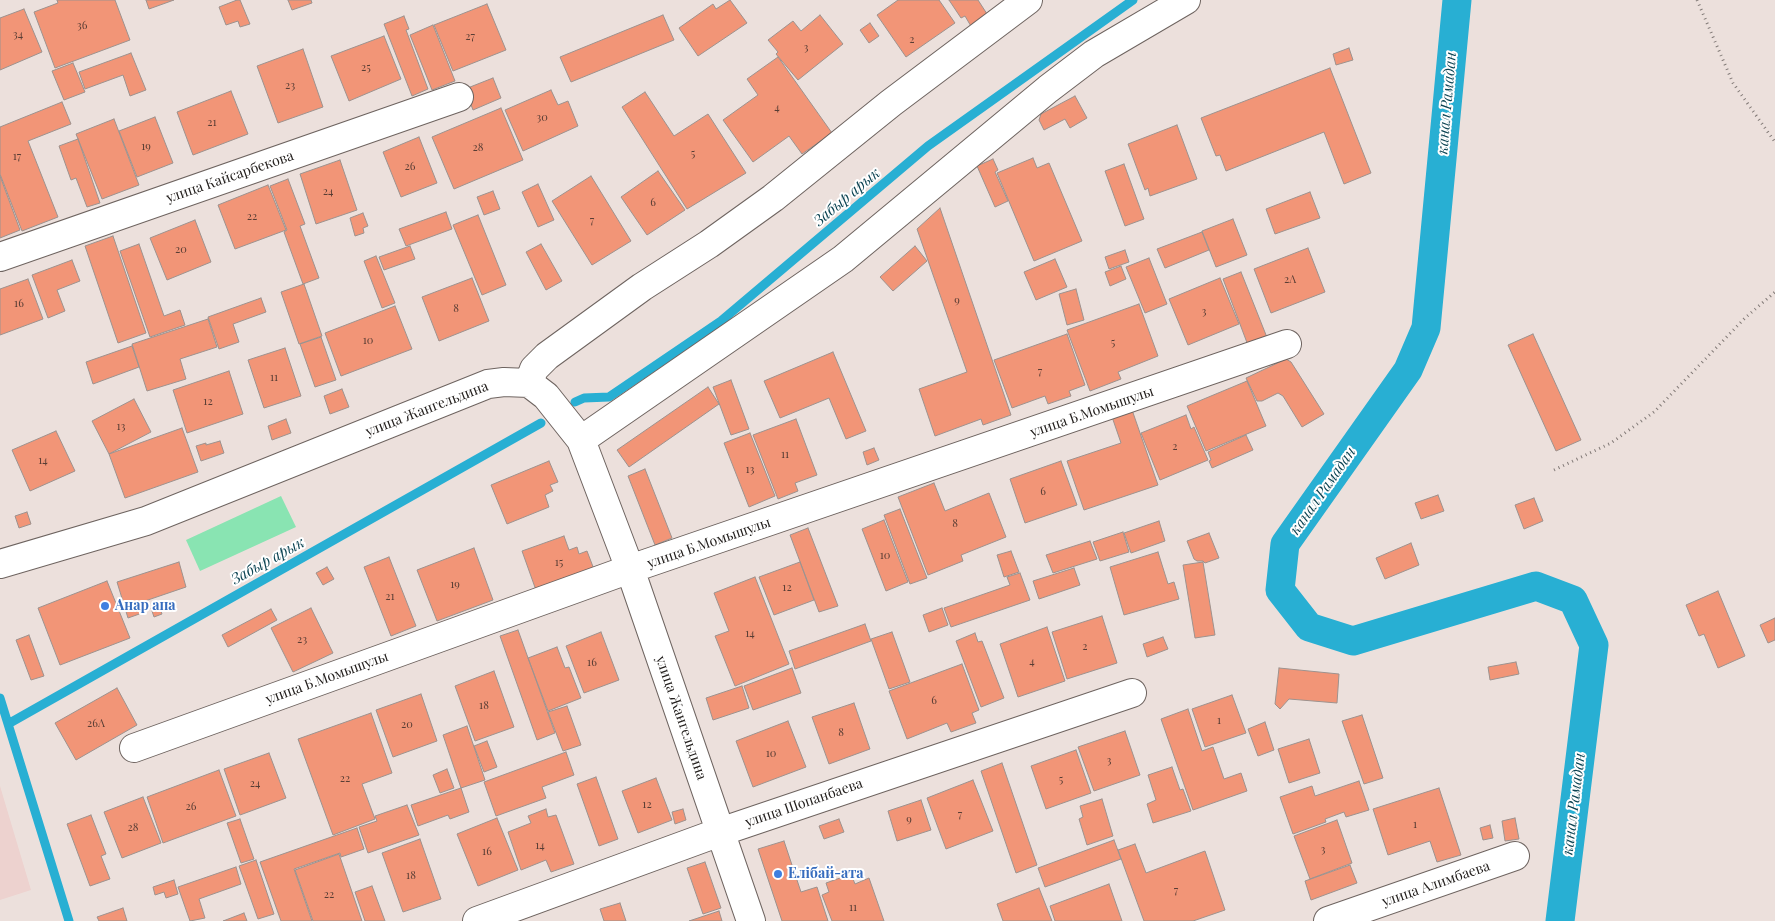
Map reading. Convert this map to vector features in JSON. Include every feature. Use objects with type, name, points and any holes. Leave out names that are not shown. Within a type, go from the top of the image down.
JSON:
[{"type":"street","points":[[529,383],[534,369],[548,356],[642,287],[709,244],[773,198],[891,103],[1028,0]]},
{"type":"street","points":[[581,440],[843,258],[1041,95],[1094,54],[1186,0]]},
{"type":"street","name":"улица Кайсарбекова","points":[[0,257],[460,97]]},
{"type":"street","name":"улица Б.Момышулы","points":[[134,748],[630,569],[1287,344]]},
{"type":"street","name":"улица Жангельдина","points":[[0,564],[146,521],[488,384],[504,382],[529,383],[546,396],[581,440],[630,569],[751,921]]},
{"type":"street","name":"улица Шопанбаева","points":[[477,921],[720,832],[1132,693]]},
{"type":"street","name":"улица Алимбаева","points":[[1328,921],[1515,856]]},
{"type":"path","points":[[1697,0],[1733,83],[1775,142]]},
{"type":"path","points":[[1554,470],[1611,443],[1654,412],[1745,318],[1775,292]]},
{"type":"shaded area","points":[[0,786],[31,890],[0,900]]},
{"type":"green space","points":[[281,496],[296,527],[200,571],[186,540]]},
{"type":"building","points":[[57,0],[115,0],[130,40],[55,68],[34,12],[58,3]]},
{"type":"building","points":[[146,0],[174,0],[149,9]]},
{"type":"building","points":[[240,0],[250,24],[240,27],[238,21],[226,25],[219,7]]},
{"type":"building","points":[[288,0],[311,0],[312,3],[292,10]]},
{"type":"building","points":[[730,0],[747,23],[698,56],[679,28],[713,4],[716,9]]},
{"type":"building","points":[[898,0],[939,0],[955,23],[906,57],[877,15]]},
{"type":"building","points":[[949,0],[978,0],[989,17],[972,28],[965,16],[961,18]]},
{"type":"building","points":[[487,4],[506,50],[453,71],[434,25]]},
{"type":"building","points":[[24,9],[42,52],[0,70],[0,18]]},
{"type":"building","points":[[663,15],[674,40],[571,82],[560,57]]},
{"type":"building","points":[[820,15],[843,44],[798,80],[776,54],[778,52],[768,40],[793,21],[801,31]]},
{"type":"building","points":[[404,16],[409,29],[406,30],[428,89],[412,96],[384,24]]},
{"type":"building","points":[[870,23],[879,36],[869,43],[860,30]]},
{"type":"building","points":[[433,25],[455,81],[432,90],[410,35]]},
{"type":"building","points":[[384,36],[401,79],[349,101],[331,56]]},
{"type":"building","points":[[1349,48],[1353,60],[1336,65],[1333,54]]},
{"type":"building","points":[[303,49],[323,107],[278,123],[257,66]]},
{"type":"building","points":[[131,53],[146,90],[130,96],[123,75],[85,89],[79,72]]},
{"type":"building","points":[[778,57],[832,133],[802,154],[789,136],[753,162],[723,120],[758,95],[747,79]]},
{"type":"building","points":[[73,63],[85,92],[64,100],[52,71]]},
{"type":"building","points":[[1330,68],[1371,173],[1344,184],[1324,132],[1226,171],[1220,155],[1216,156],[1201,118]]},
{"type":"building","points":[[493,78],[501,98],[473,110],[465,89]]},
{"type":"building","points":[[551,90],[558,105],[568,101],[578,126],[523,151],[505,110]]},
{"type":"building","points":[[231,91],[248,134],[193,155],[177,112]]},
{"type":"building","points":[[645,92],[674,136],[708,114],[746,173],[687,209],[622,107]]},
{"type":"building","points":[[1075,96],[1087,118],[1070,128],[1065,119],[1044,130],[1039,120],[1041,114]]},
{"type":"building","points":[[62,102],[71,124],[28,141],[58,217],[22,231],[0,174],[0,127]]},
{"type":"building","points":[[501,108],[523,160],[454,189],[432,137]]},
{"type":"building","points":[[155,117],[173,163],[137,177],[119,131]]},
{"type":"building","points":[[114,119],[139,185],[102,199],[76,134]]},
{"type":"building","points":[[1177,125],[1197,179],[1150,196],[1148,188],[1145,190],[1128,144]]},
{"type":"building","points":[[419,137],[437,183],[401,197],[383,152]]},
{"type":"building","points":[[78,139],[100,203],[87,207],[76,178],[71,180],[59,146]]},
{"type":"building","points":[[1033,158],[1037,168],[1049,163],[1082,241],[1034,261],[997,173]]},
{"type":"building","points":[[993,159],[998,170],[995,172],[1008,201],[995,207],[977,166]]},
{"type":"building","points":[[340,160],[357,210],[316,224],[300,174]]},
{"type":"building","points":[[1124,164],[1144,219],[1125,226],[1105,171]]},
{"type":"building","points":[[658,171],[685,210],[647,235],[621,197]]},
{"type":"building","points":[[0,176],[20,230],[0,238]]},
{"type":"building","points":[[591,176],[631,241],[592,265],[552,201]]},
{"type":"building","points":[[288,179],[305,224],[300,226],[319,278],[303,284],[284,232],[287,230],[270,186]]},
{"type":"building","points":[[538,184],[554,220],[538,227],[522,192]]},
{"type":"building","points":[[268,185],[286,230],[235,249],[218,205]]},
{"type":"building","points":[[493,191],[500,209],[484,215],[477,197]]},
{"type":"building","points":[[1310,192],[1320,218],[1275,234],[1266,209]]},
{"type":"building","points":[[940,208],[1011,415],[983,425],[981,419],[935,436],[919,389],[967,372],[917,229]]},
{"type":"building","points":[[446,212],[452,229],[406,246],[399,229]]},
{"type":"building","points":[[363,213],[368,226],[363,228],[364,233],[355,236],[350,218]]},
{"type":"building","points":[[478,215],[506,285],[482,295],[453,225]]},
{"type":"building","points":[[1233,219],[1247,255],[1216,267],[1202,231]]},
{"type":"building","points":[[195,220],[211,262],[167,280],[150,238]]},
{"type":"building","points":[[1202,232],[1209,250],[1165,268],[1157,249]]},
{"type":"building","points":[[113,236],[146,333],[118,343],[85,246]]},
{"type":"building","points":[[139,244],[164,316],[180,310],[185,325],[150,337],[120,251]]},
{"type":"building","points":[[541,244],[562,281],[546,290],[526,252]]},
{"type":"building","points":[[410,246],[415,259],[384,270],[379,257]]},
{"type":"building","points":[[915,246],[927,261],[893,291],[880,277]]},
{"type":"building","points":[[1308,248],[1325,292],[1271,313],[1254,269]]},
{"type":"building","points":[[1125,250],[1129,262],[1109,269],[1105,257]]},
{"type":"building","points":[[376,256],[395,303],[382,308],[364,261]]},
{"type":"building","points":[[1149,258],[1167,304],[1145,313],[1126,267]]},
{"type":"building","points":[[1055,259],[1067,287],[1036,300],[1024,272]]},
{"type":"building","points":[[72,260],[80,281],[57,290],[65,311],[48,318],[32,275]]},
{"type":"building","points":[[1121,266],[1126,279],[1110,286],[1105,272]]},
{"type":"building","points":[[1241,272],[1268,340],[1249,348],[1223,279]]},
{"type":"building","points":[[472,278],[489,321],[439,341],[422,297]]},
{"type":"building","points":[[1220,278],[1239,324],[1188,345],[1169,299]]},
{"type":"building","points":[[28,279],[43,319],[0,335],[0,289]]},
{"type":"building","points":[[304,284],[322,336],[299,344],[281,292]]},
{"type":"building","points":[[1076,289],[1084,320],[1067,325],[1059,294]]},
{"type":"building","points":[[261,298],[266,312],[233,324],[239,342],[219,349],[208,317]]},
{"type":"building","points":[[1139,304],[1158,356],[1118,372],[1121,379],[1090,391],[1067,330]]},
{"type":"building","points":[[395,306],[412,349],[341,376],[325,333]]},
{"type":"building","points":[[208,319],[217,347],[180,359],[186,379],[147,391],[132,344]]},
{"type":"building","points":[[1067,334],[1085,385],[1069,391],[1071,396],[1048,404],[1045,396],[1012,408],[994,360]]},
{"type":"building","points":[[1533,334],[1581,440],[1556,451],[1508,345]]},
{"type":"building","points":[[321,337],[336,380],[315,387],[300,344]]},
{"type":"building","points":[[132,346],[139,367],[93,384],[86,362]]},
{"type":"building","points":[[285,348],[301,396],[264,408],[248,360]]},
{"type":"building","points":[[833,352],[866,431],[846,439],[829,398],[780,418],[764,381]]},
{"type":"building","points":[[1286,359],[1291,362],[1324,414],[1302,427],[1283,396],[1278,393],[1262,401],[1257,401],[1246,378]]},
{"type":"building","points":[[229,371],[243,414],[187,433],[173,390]]},
{"type":"building","points":[[731,380],[749,429],[731,435],[713,387]]},
{"type":"building","points":[[1247,381],[1266,426],[1206,451],[1187,406]]},
{"type":"building","points":[[708,387],[719,404],[629,467],[617,450]]},
{"type":"building","points":[[342,389],[349,407],[330,414],[324,396]]},
{"type":"building","points":[[134,399],[151,432],[109,454],[92,421]]},
{"type":"building","points":[[1130,404],[1158,485],[1084,510],[1067,461],[1121,443],[1110,411]]},
{"type":"building","points":[[1186,415],[1191,429],[1194,427],[1208,460],[1160,480],[1141,433]]},
{"type":"building","points":[[286,419],[291,433],[272,440],[268,426]]},
{"type":"building","points":[[796,419],[817,475],[795,483],[798,491],[778,499],[753,435]]},
{"type":"building","points":[[182,428],[198,472],[125,498],[109,454]]},
{"type":"building","points":[[56,431],[75,471],[30,491],[12,450]]},
{"type":"building","points":[[750,433],[775,496],[749,507],[724,443]]},
{"type":"building","points":[[1246,435],[1253,450],[1212,468],[1208,452]]},
{"type":"building","points":[[220,441],[224,453],[201,461],[196,446]]},
{"type":"building","points":[[874,448],[879,460],[867,465],[863,452]]},
{"type":"building","points":[[549,461],[558,482],[550,485],[553,491],[545,495],[549,507],[507,524],[491,485]]},
{"type":"building","points":[[1061,461],[1077,505],[1025,523],[1010,479]]},
{"type":"building","points":[[645,469],[672,538],[655,545],[628,476]]},
{"type":"building","points":[[934,483],[945,511],[989,493],[1006,537],[961,555],[963,561],[928,575],[898,497]]},
{"type":"building","points":[[1438,495],[1444,511],[1421,519],[1415,503]]},
{"type":"building","points":[[1534,498],[1543,521],[1524,529],[1515,505]]},
{"type":"building","points":[[900,509],[927,578],[910,584],[884,515]]},
{"type":"building","points":[[27,512],[31,524],[19,528],[15,516]]},
{"type":"building","points":[[884,520],[908,582],[886,591],[862,529]]},
{"type":"building","points":[[1159,521],[1165,541],[1131,553],[1124,533]]},
{"type":"building","points":[[808,528],[838,606],[819,612],[790,535]]},
{"type":"building","points":[[1123,532],[1129,552],[1100,561],[1093,542]]},
{"type":"building","points":[[1209,533],[1219,558],[1205,563],[1197,561],[1194,559],[1187,541]]},
{"type":"building","points":[[564,536],[569,550],[577,547],[579,554],[587,551],[595,572],[537,593],[522,551]]},
{"type":"building","points":[[1090,541],[1097,559],[1053,573],[1046,555]]},
{"type":"building","points":[[1411,543],[1419,565],[1385,579],[1376,558]]},
{"type":"building","points":[[474,548],[493,600],[437,621],[417,570]]},
{"type":"building","points":[[1011,551],[1019,572],[1004,577],[997,555]]},
{"type":"building","points":[[1158,552],[1168,584],[1174,582],[1179,599],[1124,615],[1110,567]]},
{"type":"building","points":[[389,557],[416,626],[391,636],[364,567]]},
{"type":"building","points":[[179,562],[186,587],[142,602],[145,612],[128,618],[117,582]]},
{"type":"building","points":[[800,562],[814,600],[774,615],[759,577]]},
{"type":"building","points":[[1203,562],[1215,635],[1195,638],[1183,565]]},
{"type":"building","points":[[327,567],[334,579],[323,585],[316,573]]},
{"type":"building","points":[[1074,568],[1080,585],[1039,599],[1033,581]]},
{"type":"building","points":[[1020,573],[1030,600],[951,627],[944,608],[1010,585],[1007,577]]},
{"type":"building","points":[[755,577],[789,664],[735,686],[715,636],[729,631],[714,593]]},
{"type":"building","points":[[107,581],[130,638],[60,665],[38,608]]},
{"type":"building","points":[[1718,591],[1745,656],[1718,668],[1704,634],[1699,636],[1686,605]]},
{"type":"building","points":[[159,606],[162,614],[154,617],[151,608]]},
{"type":"building","points":[[311,608],[333,653],[293,672],[271,628]]},
{"type":"building","points":[[942,608],[948,625],[929,632],[923,615]]},
{"type":"building","points":[[271,609],[277,620],[228,647],[222,635]]},
{"type":"building","points":[[1102,616],[1117,663],[1067,679],[1052,632]]},
{"type":"building","points":[[1775,618],[1775,640],[1768,643],[1760,625]]},
{"type":"building","points":[[865,624],[871,641],[795,669],[789,651]]},
{"type":"building","points":[[1047,627],[1065,681],[1018,697],[1000,644]]},
{"type":"building","points":[[518,630],[555,733],[537,740],[500,636]]},
{"type":"building","points":[[601,632],[619,680],[584,693],[566,646]]},
{"type":"building","points":[[892,632],[910,682],[889,689],[871,639]]},
{"type":"building","points":[[975,633],[978,642],[982,641],[1004,698],[981,707],[956,641]]},
{"type":"building","points":[[29,635],[44,676],[31,680],[16,640]]},
{"type":"building","points":[[1163,637],[1168,649],[1147,657],[1143,644]]},
{"type":"building","points":[[557,647],[565,668],[569,667],[581,698],[548,711],[528,658]]},
{"type":"building","points":[[1516,662],[1519,674],[1490,680],[1488,667]]},
{"type":"building","points":[[962,664],[979,710],[972,713],[976,723],[951,732],[947,723],[907,739],[889,691]]},
{"type":"building","points":[[792,668],[801,693],[753,710],[744,686]]},
{"type":"building","points":[[1279,668],[1339,674],[1337,703],[1289,699],[1280,709],[1275,704]]},
{"type":"building","points":[[494,671],[514,727],[475,741],[455,686]]},
{"type":"building","points":[[742,686],[749,708],[713,720],[706,698]]},
{"type":"building","points":[[117,688],[137,725],[76,760],[55,723]]},
{"type":"building","points":[[421,694],[437,741],[393,757],[376,710]]},
{"type":"building","points":[[1232,695],[1246,733],[1205,747],[1192,709]]},
{"type":"building","points":[[854,703],[870,749],[829,764],[812,717]]},
{"type":"building","points":[[567,706],[581,745],[563,751],[548,712]]},
{"type":"building","points":[[1188,709],[1202,751],[1213,747],[1224,779],[1241,773],[1247,791],[1193,810],[1161,719]]},
{"type":"building","points":[[371,713],[392,773],[362,784],[375,819],[333,835],[298,739]]},
{"type":"building","points":[[1362,715],[1383,778],[1364,784],[1342,721]]},
{"type":"building","points":[[788,721],[806,767],[753,787],[736,741]]},
{"type":"building","points":[[1265,722],[1274,750],[1258,756],[1248,729]]},
{"type":"building","points":[[467,726],[485,780],[461,788],[443,735]]},
{"type":"building","points":[[1125,731],[1140,775],[1094,791],[1078,747]]},
{"type":"building","points":[[1309,739],[1320,773],[1289,783],[1278,749]]},
{"type":"building","points":[[487,741],[497,767],[484,772],[474,746]]},
{"type":"building","points":[[1076,750],[1091,793],[1046,809],[1031,766]]},
{"type":"building","points":[[566,752],[574,775],[542,787],[546,798],[496,816],[484,782]]},
{"type":"building","points":[[269,753],[286,798],[240,815],[224,769]]},
{"type":"building","points":[[1002,763],[1037,865],[1016,873],[981,771]]},
{"type":"building","points":[[1172,767],[1180,790],[1183,789],[1191,811],[1153,823],[1147,804],[1156,800],[1148,775]]},
{"type":"building","points":[[447,769],[454,788],[440,793],[433,775]]},
{"type":"building","points":[[219,770],[236,816],[163,843],[147,797]]},
{"type":"building","points":[[596,777],[618,839],[599,846],[577,784]]},
{"type":"building","points":[[656,778],[672,820],[638,833],[622,791]]},
{"type":"building","points":[[973,780],[993,831],[946,849],[927,798]]},
{"type":"building","points":[[1359,781],[1369,810],[1346,817],[1344,812],[1325,819],[1326,822],[1293,834],[1280,797],[1312,786],[1315,796]]},
{"type":"building","points":[[461,788],[469,812],[450,819],[448,815],[418,826],[411,805]]},
{"type":"building","points":[[1439,788],[1461,855],[1437,862],[1430,841],[1388,855],[1373,809]]},
{"type":"building","points":[[143,797],[161,843],[122,858],[104,812]]},
{"type":"building","points":[[1102,799],[1113,836],[1087,845],[1079,819],[1083,817],[1080,806]]},
{"type":"building","points":[[921,800],[931,830],[897,841],[888,811]]},
{"type":"building","points":[[407,805],[419,835],[368,853],[359,827],[377,821],[375,816]]},
{"type":"building","points":[[546,809],[548,817],[556,815],[574,864],[551,872],[546,860],[521,870],[508,832],[531,823],[528,816]]},
{"type":"building","points":[[683,809],[686,820],[675,824],[672,812]]},
{"type":"building","points":[[91,815],[106,854],[101,856],[110,879],[90,886],[67,824]]},
{"type":"building","points":[[497,818],[518,870],[478,886],[457,834]]},
{"type":"building","points":[[1515,818],[1519,839],[1505,841],[1502,821]]},
{"type":"building","points":[[240,819],[254,859],[241,863],[227,823]]},
{"type":"building","points":[[839,819],[844,832],[824,839],[819,826]]},
{"type":"building","points":[[1337,820],[1352,863],[1310,879],[1294,836]]},
{"type":"building","points":[[1490,825],[1493,838],[1483,840],[1480,828]]},
{"type":"building","points":[[357,828],[364,849],[341,857],[340,853],[294,869],[312,921],[281,921],[260,862]]},
{"type":"building","points":[[420,839],[441,899],[403,912],[382,853]]},
{"type":"building","points":[[1114,840],[1121,859],[1045,887],[1038,868]]},
{"type":"building","points":[[784,841],[801,892],[817,887],[828,921],[782,921],[758,849]]},
{"type":"building","points":[[1135,844],[1146,873],[1205,851],[1225,910],[1193,921],[1144,921],[1118,850]]},
{"type":"building","points":[[339,854],[362,921],[313,921],[295,870]]},
{"type":"building","points":[[256,860],[274,914],[258,919],[239,866]]},
{"type":"building","points":[[705,862],[721,908],[703,914],[687,868]]},
{"type":"building","points":[[1350,865],[1357,883],[1311,900],[1305,881]]},
{"type":"building","points":[[236,867],[241,884],[199,899],[205,918],[190,921],[178,887]]},
{"type":"building","points":[[851,874],[855,884],[869,878],[884,921],[832,921],[822,895],[829,892],[826,883]]},
{"type":"building","points":[[174,880],[178,894],[166,898],[164,892],[155,895],[153,887]]},
{"type":"building","points":[[1109,884],[1122,921],[1055,921],[1050,906]]},
{"type":"building","points":[[372,886],[385,921],[365,921],[355,892]]},
{"type":"building","points":[[1039,888],[1052,921],[1003,921],[997,904]]},
{"type":"building","points":[[620,903],[626,921],[604,921],[600,909]]},
{"type":"building","points":[[123,908],[127,921],[99,921],[97,917]]},
{"type":"building","points":[[719,911],[722,921],[689,921]]},
{"type":"building","points":[[244,913],[247,921],[223,921]]},
{"type":"waterway","name":"Забыр арык","points":[[575,402],[584,398],[609,397],[721,321],[928,146],[1133,0]]},
{"type":"waterway","name":"канал Рамадан","points":[[1457,0],[1426,328],[1408,370],[1285,544],[1280,590],[1309,627],[1353,641],[1536,586],[1573,600],[1594,645],[1560,921]]},
{"type":"waterway","name":"Забыр арык","points":[[8,724],[541,423]]},
{"type":"waterway","points":[[0,698],[69,921]]},
{"type":"place","name":"Анар апа","points":[[105,606]]},
{"type":"place","name":"Елібай-ата","points":[[778,874]]}]
